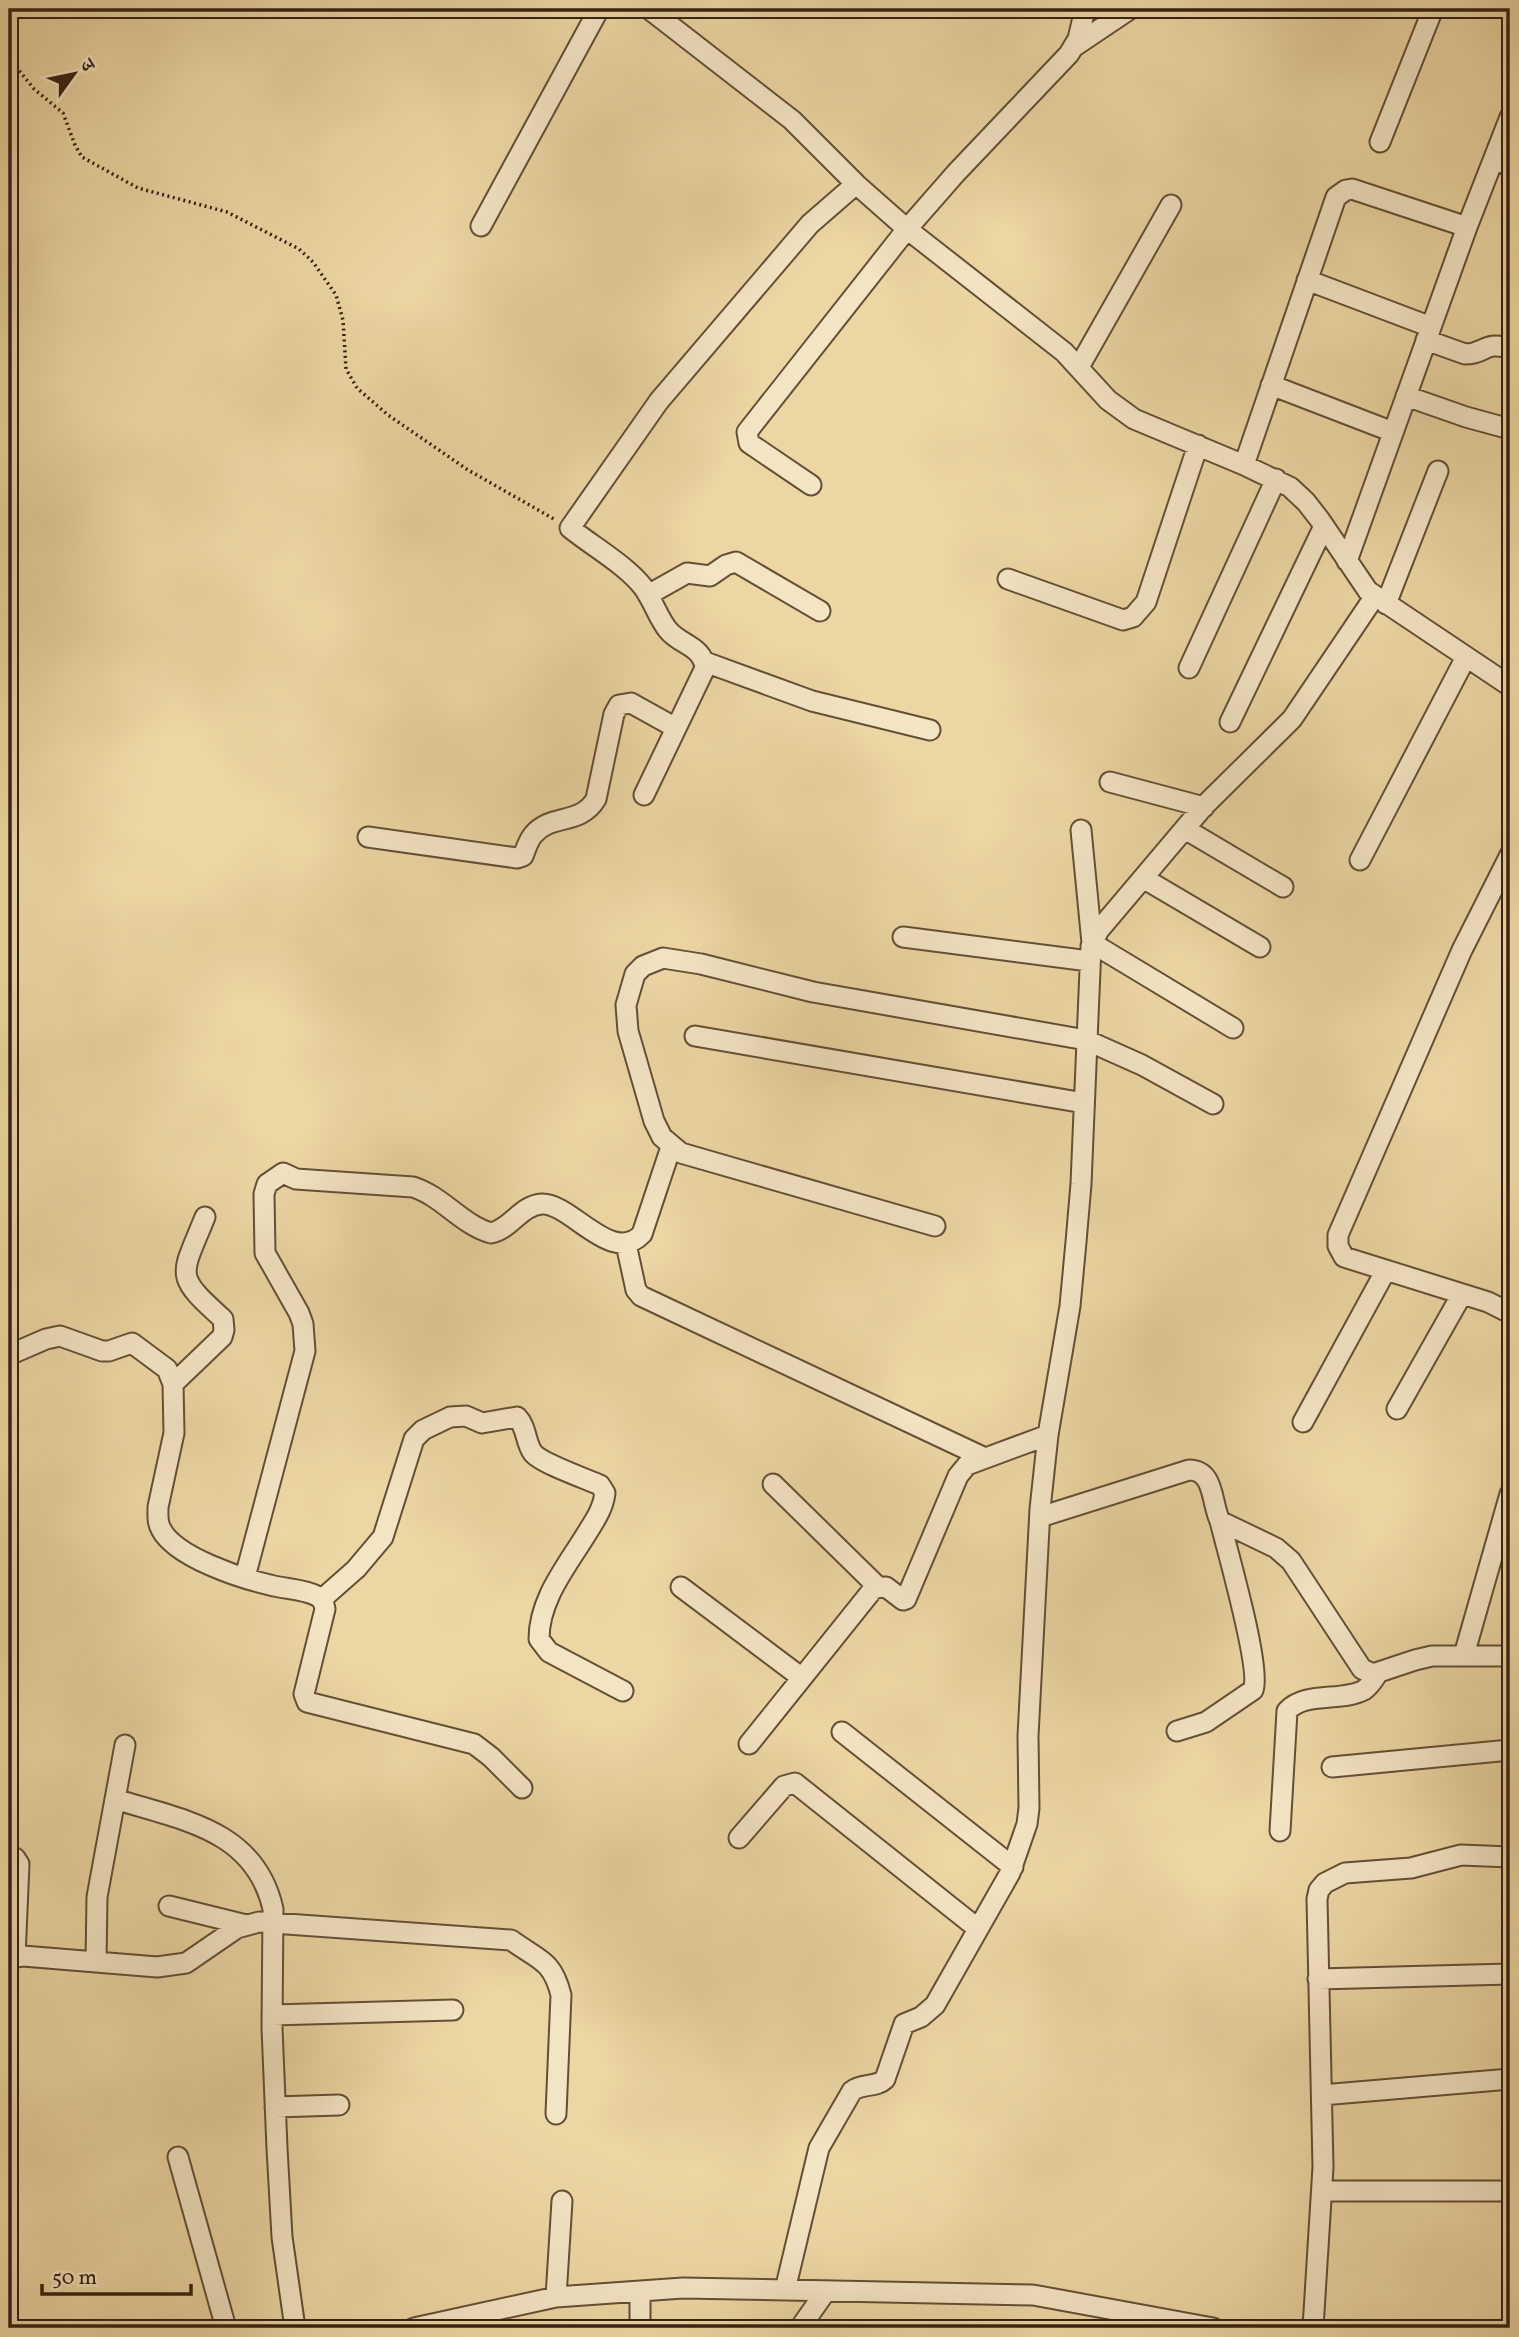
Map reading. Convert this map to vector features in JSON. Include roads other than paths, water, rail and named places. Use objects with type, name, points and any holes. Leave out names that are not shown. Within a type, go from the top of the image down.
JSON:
[{"type":"street","points":[[481,226],[599,9]]},
{"type":"street","points":[[649,9],[792,120],[906,229],[1055,345],[1108,400],[1127,414],[1290,487],[1306,502],[1324,526],[1358,579],[1381,600],[1510,686]]},
{"type":"street","points":[[1075,46],[1085,9]]},
{"type":"street","points":[[811,485],[749,443],[747,432],[906,229],[1075,46],[1130,9]]},
{"type":"street","points":[[1380,142],[1433,9]]},
{"type":"street","points":[[1347,561],[1467,227],[1502,162],[1510,117]]},
{"type":"street","points":[[643,795],[705,668],[705,662],[698,651],[667,629],[635,578],[570,528],[659,401],[810,224],[856,184]]},
{"type":"street","points":[[1244,465],[1336,197],[1352,189],[1467,227]]},
{"type":"street","points":[[1079,367],[1171,205]]},
{"type":"street","points":[[1307,280],[1429,334],[1465,355],[1492,345],[1510,348]]},
{"type":"street","points":[[1271,385],[1393,432]]},
{"type":"street","points":[[1406,396],[1510,429]]},
{"type":"street","points":[[1008,579],[1123,620],[1133,617],[1146,602],[1198,445]]},
{"type":"street","points":[[1090,952],[1099,930],[1204,807],[1292,719],[1381,600],[1438,471]]},
{"type":"street","points":[[1189,668],[1276,479]]},
{"type":"street","points":[[1230,722],[1324,526]]},
{"type":"street","points":[[648,595],[687,573],[710,576],[736,562],[820,611]]},
{"type":"street","points":[[1360,860],[1466,657]]},
{"type":"street","points":[[705,662],[812,701],[930,730]]},
{"type":"street","points":[[368,837],[517,858],[523,856],[530,837],[538,830],[553,822],[579,816],[589,810],[596,799],[614,714],[619,705],[631,703],[676,728]]},
{"type":"street","points":[[1110,782],[1204,807]]},
{"type":"street","points":[[1185,829],[1283,887]]},
{"type":"street","points":[[785,2290],[819,2148],[852,2091],[878,2084],[885,2079],[904,2024],[921,2017],[935,2005],[1013,1867],[1027,1824],[1028,1725],[1040,1517],[1048,1435],[1074,1268],[1081,1184],[1090,952],[1081,830]]},
{"type":"street","points":[[1510,855],[1462,950],[1338,1234],[1338,1246],[1345,1257],[1488,1302],[1510,1313]]},
{"type":"street","points":[[1143,878],[1261,947]]},
{"type":"street","points":[[903,937],[1090,952],[1233,1028]]},
{"type":"street","points":[[935,1226],[681,1153],[671,1147],[654,1121],[628,1031],[626,1005],[635,974],[643,966],[663,958],[701,964],[813,992],[1086,1040],[1142,1065],[1213,1104]]},
{"type":"street","points":[[695,1036],[1084,1104]]},
{"type":"street","points":[[245,1577],[305,1351],[303,1324],[294,1301],[265,1253],[264,1194],[267,1184],[283,1173],[296,1179],[413,1188],[424,1191],[491,1233],[504,1227],[531,1206],[549,1205],[599,1235],[626,1244],[635,1241],[642,1234],[671,1147]]},
{"type":"street","points":[[173,1384],[222,1337],[225,1330],[223,1319],[186,1282],[185,1267],[205,1217]]},
{"type":"street","points":[[626,1244],[636,1290],[641,1296],[985,1458]]},
{"type":"street","points":[[1303,1422],[1386,1270]]},
{"type":"street","points":[[1396,1409],[1462,1294]]},
{"type":"street","points":[[9,1355],[53,1336],[60,1336],[109,1352],[132,1343],[167,1370],[173,1384],[174,1433],[158,1507],[160,1528],[175,1546],[209,1564],[268,1585],[315,1595],[322,1599],[325,1609],[304,1694],[307,1702],[474,1744],[491,1756],[522,1788]]},
{"type":"street","points":[[322,1599],[356,1569],[383,1537],[414,1439],[418,1434],[459,1415],[482,1423],[517,1417],[529,1447],[538,1458],[600,1485],[605,1493],[601,1509],[551,1592],[539,1626],[539,1639],[550,1652],[623,1691]]},
{"type":"street","points":[[773,1485],[877,1586],[886,1587],[903,1600],[906,1599],[958,1476],[967,1465],[1048,1435]]},
{"type":"street","points":[[1040,1517],[1189,1470],[1196,1470],[1206,1476],[1220,1521],[1253,1655],[1255,1685],[1253,1690],[1206,1722],[1177,1731]]},
{"type":"street","points":[[1464,1655],[1510,1494]]},
{"type":"street","points":[[1220,1521],[1276,1548],[1291,1561],[1367,1673],[1378,1673],[1415,1660],[1464,1655],[1510,1656]]},
{"type":"street","points":[[748,1744],[877,1586]]},
{"type":"street","points":[[681,1587],[802,1678]]},
{"type":"street","points":[[1279,1831],[1287,1711],[1296,1703],[1360,1692],[1370,1685],[1378,1673]]},
{"type":"street","points":[[842,1731],[1013,1867]]},
{"type":"street","points":[[96,1962],[96,1906],[125,1745]]},
{"type":"street","points":[[1332,1767],[1510,1750]]},
{"type":"street","points":[[739,1838],[784,1786],[795,1783],[977,1928]]},
{"type":"street","points":[[115,1800],[212,1830],[228,1840],[263,1881],[273,1909],[275,2106],[282,2237],[295,2328]]},
{"type":"street","points":[[9,1855],[19,1864],[12,1958],[175,1966],[186,1963],[237,1928],[259,1922],[511,1940],[542,1959],[557,1981],[561,1995],[556,2114]]},
{"type":"street","points":[[1313,2328],[1322,2191],[1319,1890],[1333,1877],[1345,1873],[1411,1868],[1461,1855],[1510,1857]]},
{"type":"street","points":[[169,1906],[246,1925]]},
{"type":"street","points":[[1318,1979],[1510,1974]]},
{"type":"street","points":[[272,2015],[453,2010]]},
{"type":"street","points":[[1322,2095],[1510,2079]]},
{"type":"street","points":[[275,2106],[339,2105]]},
{"type":"street","points":[[178,2157],[226,2328]]},
{"type":"street","points":[[1322,2191],[1510,2192]]},
{"type":"street","points":[[556,2297],[562,2201]]},
{"type":"street","points":[[414,2328],[467,2322],[556,2297],[683,2288],[1032,2295],[1213,2328]]},
{"type":"street","points":[[640,2291],[640,2328]]},
{"type":"street","points":[[800,2328],[826,2291]]}]
